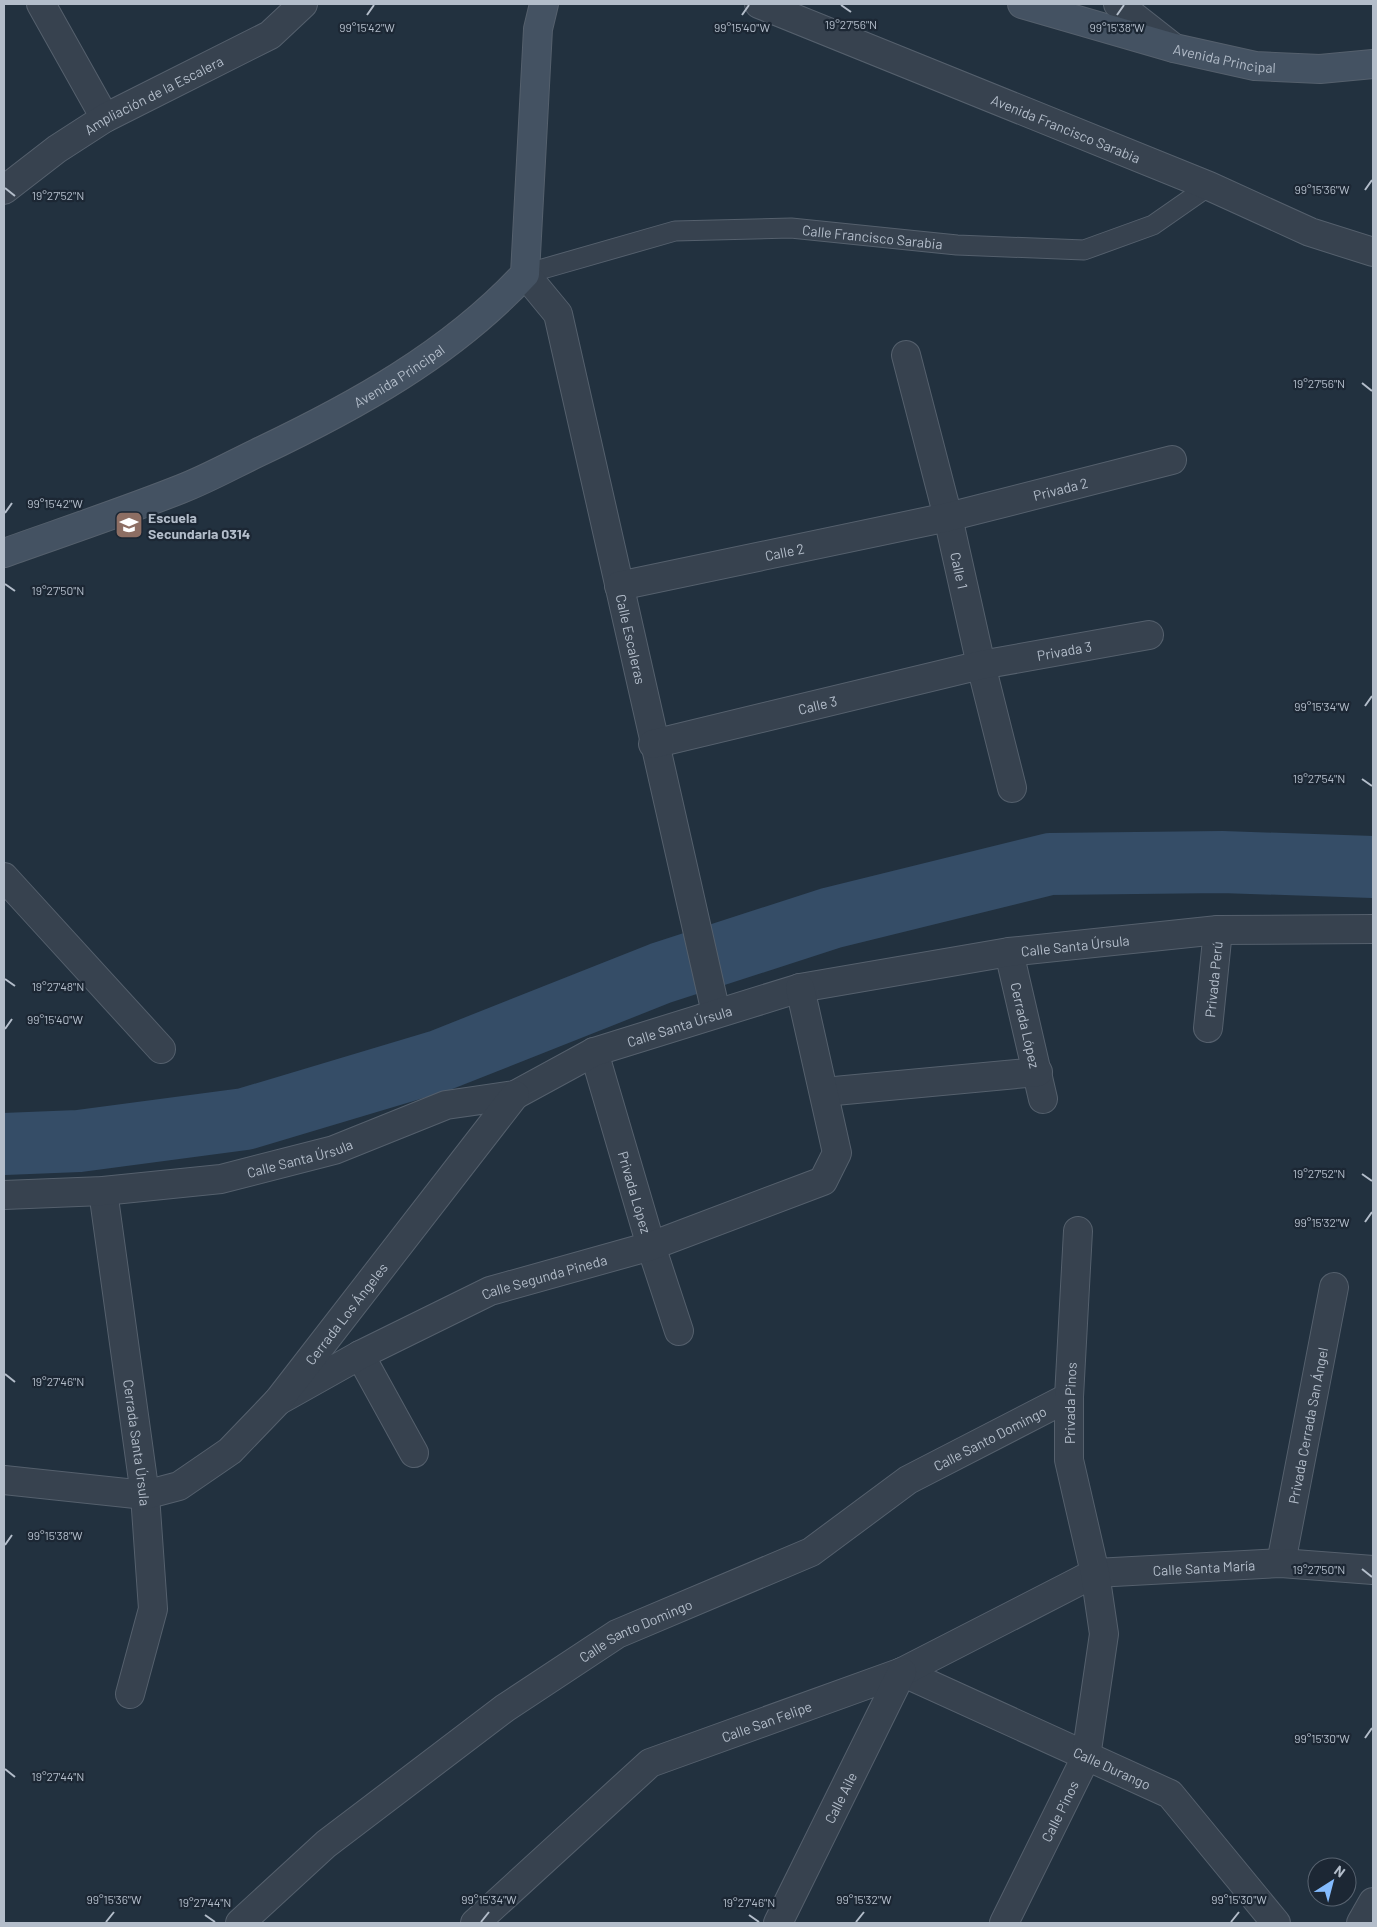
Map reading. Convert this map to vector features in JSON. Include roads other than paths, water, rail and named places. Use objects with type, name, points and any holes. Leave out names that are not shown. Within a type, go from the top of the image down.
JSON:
[{"type":"street","points":[[41,4],[105,118]]},
{"type":"street","name":"Ampliación de la Escalera","points":[[4,190],[57,149],[105,118],[270,35],[303,4]]},
{"type":"street","points":[[525,274],[538,29],[544,4]]},
{"type":"street","name":"Avenida Francisco Sarabia","points":[[759,4],[1209,186],[1310,232],[1373,252]]},
{"type":"street","name":"Avenida Principal","points":[[1022,4],[1174,48],[1255,66],[1320,69],[1373,64]]},
{"type":"street","points":[[1118,4],[1174,48]]},
{"type":"street","name":"Avenida Principal","points":[[4,553],[183,488],[279,443],[361,400],[410,370],[464,331],[505,296],[525,274]]},
{"type":"street","name":"Calle Escaleras","points":[[525,274],[558,314],[620,586],[653,744],[716,1013]]},
{"type":"street","name":"Calle 1","points":[[906,355],[948,517],[981,665],[1012,788]]},
{"type":"street","name":"Privada 2","points":[[948,517],[1172,460]]},
{"type":"street","name":"Calle 2","points":[[620,586],[948,517]]},
{"type":"street","name":"Privada 3","points":[[981,665],[1149,635]]},
{"type":"street","name":"Calle 3","points":[[653,744],[981,665]]},
{"type":"street","points":[[4,877],[160,1049]]},
{"type":"street","name":"Calle Santa Úrsula","points":[[4,1195],[103,1191],[221,1179],[334,1150],[446,1105],[515,1095],[594,1052],[800,988],[1009,952],[1218,930],[1373,929]]},
{"type":"street","name":"Privada Perú","points":[[1208,1028],[1218,930]]},
{"type":"street","name":"Cerrada López","points":[[1009,952],[1043,1099]]},
{"type":"street","points":[[800,988],[824,1092],[1038,1072]]},
{"type":"street","name":"Privada López","points":[[594,1052],[651,1246],[679,1331]]},
{"type":"street","name":"Calle Segunda Pineda","points":[[278,1401],[360,1355],[490,1291],[651,1246],[823,1182],[837,1153],[824,1092]]},
{"type":"street","name":"Cerrada Los Ángeles","points":[[145,1495],[179,1486],[230,1451],[278,1401],[515,1095]]},
{"type":"street","name":"Cerrada Santa Úrsula","points":[[103,1191],[145,1495],[153,1609],[130,1694]]},
{"type":"street","name":"Privada Pinos","points":[[1078,1230],[1068,1398],[1069,1460],[1095,1573]]},
{"type":"street","name":"Privada Cerrada San Ángel","points":[[1281,1563],[1334,1287]]},
{"type":"street","points":[[360,1355],[414,1452]]},
{"type":"street","name":"Calle Santo Domingo","points":[[240,1923],[326,1844],[505,1708],[616,1634],[811,1552],[908,1480],[1068,1398]]},
{"type":"street","points":[[4,1480],[145,1495]]},
{"type":"street","name":"Calle Santa María","points":[[1095,1573],[1281,1563],[1373,1570]]},
{"type":"street","name":"Calle San Felipe","points":[[475,1923],[650,1763],[902,1672],[1095,1573]]},
{"type":"street","name":"Calle Pinos","points":[[1004,1923],[1086,1757],[1104,1634],[1095,1573]]},
{"type":"street","name":"Calle Durango","points":[[902,1672],[1170,1794],[1276,1923]]},
{"type":"street","name":"Calle Aile","points":[[778,1923],[902,1672]]},
{"type":"street","points":[[1361,1923],[1373,1902]]},
{"type":"lane","name":"Calle Francisco Sarabia","points":[[525,274],[675,231],[791,228],[957,245],[1084,250],[1153,224],[1209,186]]},
{"type":"waterway","points":[[4,1144],[79,1141],[245,1119],[439,1061],[661,973],[831,918],[1050,864],[1222,862],[1373,867]]},
{"type":"place","name":"Escuela Secundaria 0314","points":[[129,525]]}]
